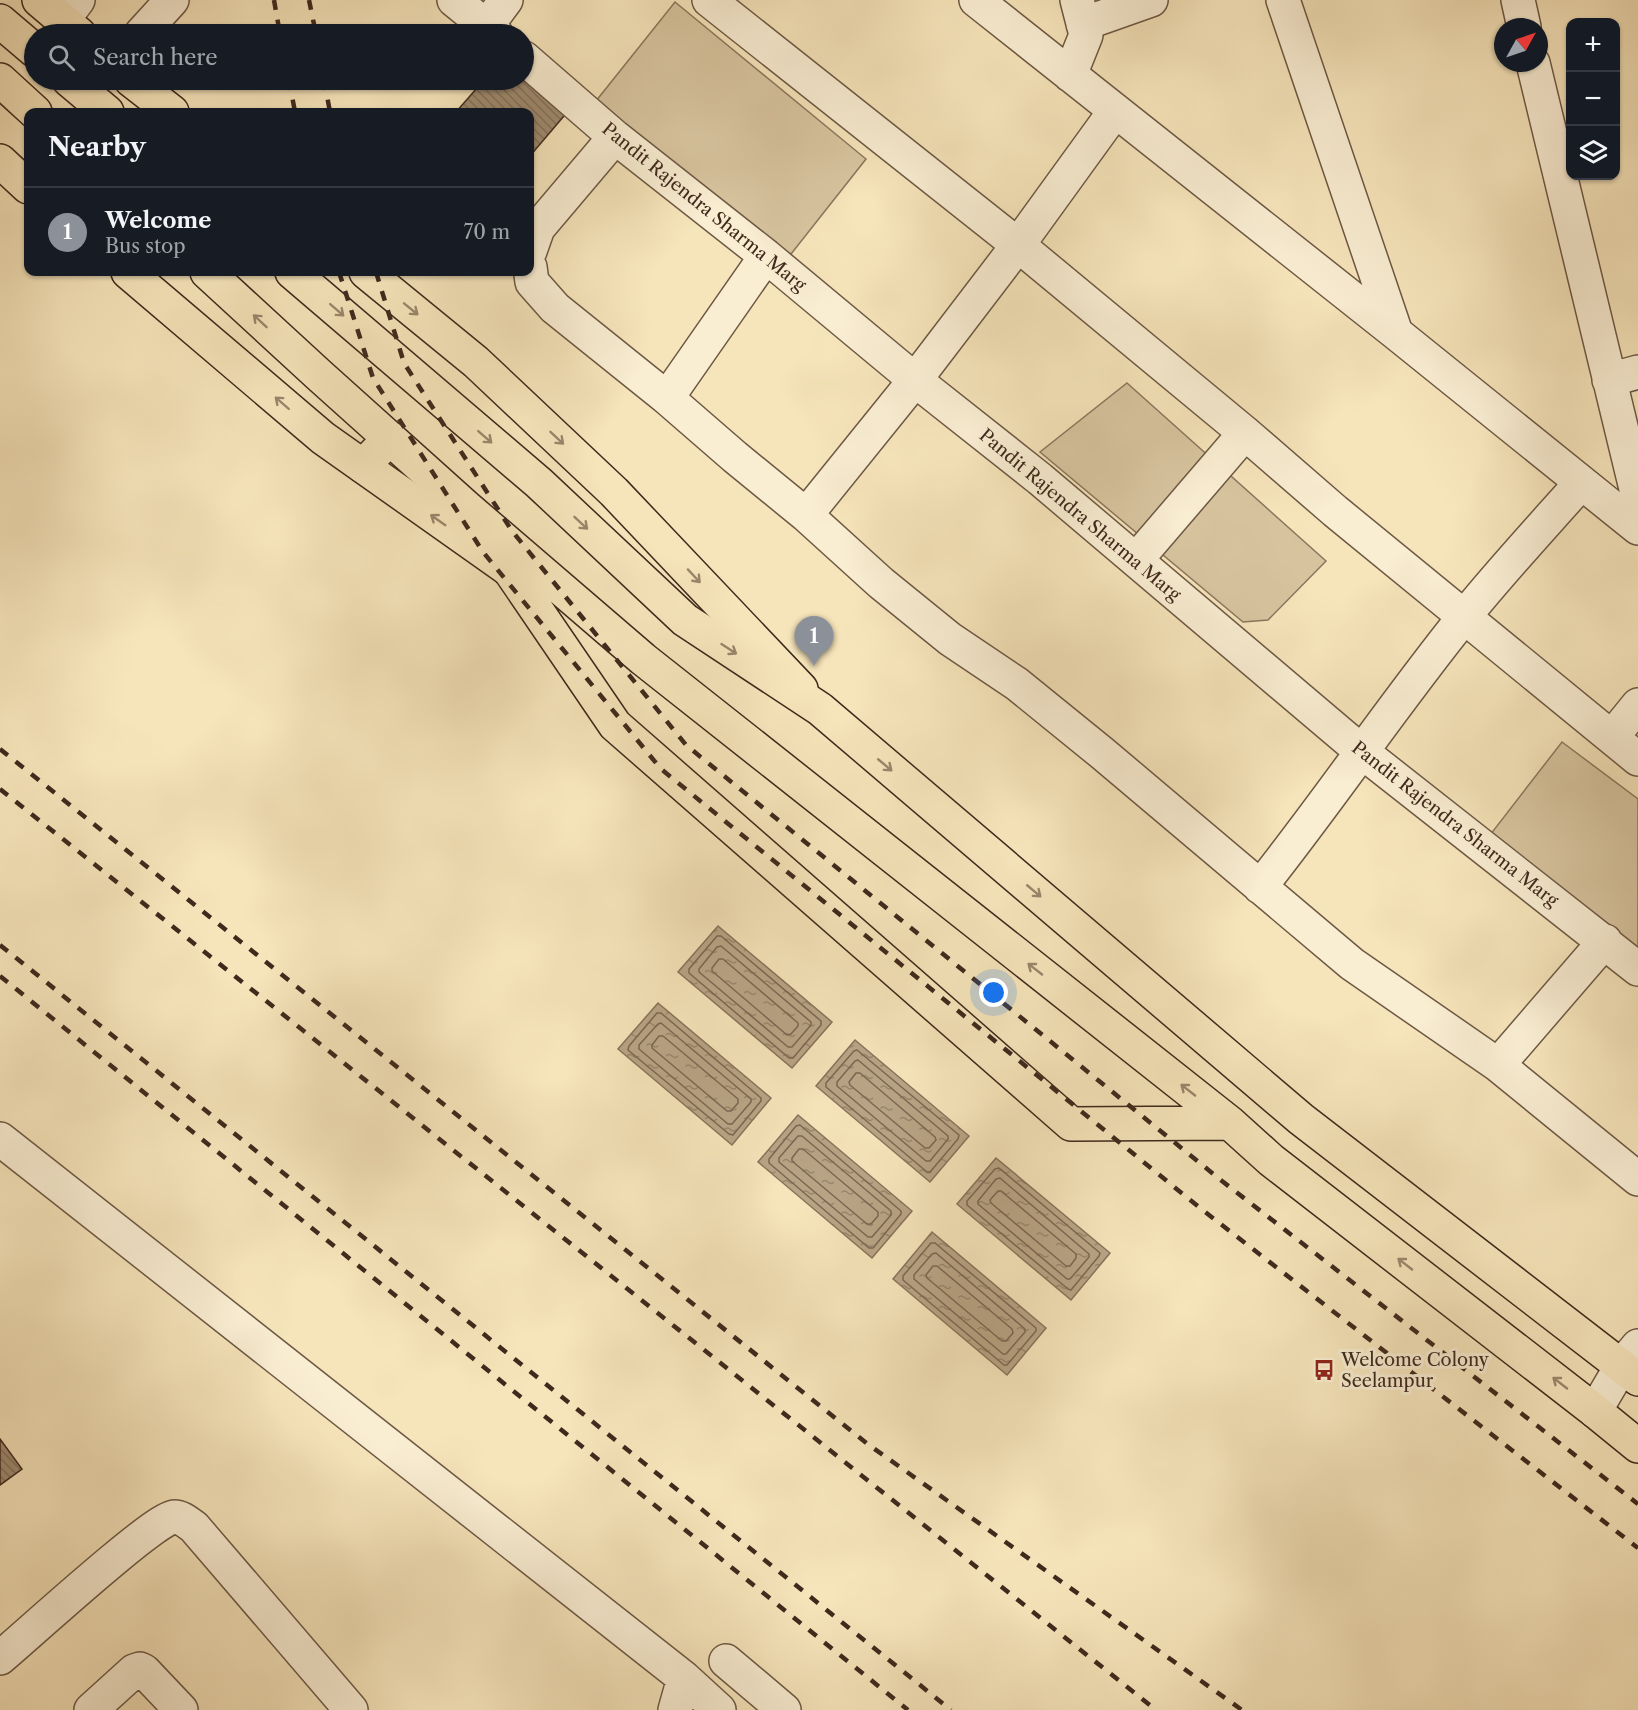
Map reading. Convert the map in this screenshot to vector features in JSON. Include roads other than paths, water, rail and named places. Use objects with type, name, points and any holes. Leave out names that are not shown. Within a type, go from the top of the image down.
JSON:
[{"type":"main road","points":[[0,21],[24,41]]},
{"type":"main road","points":[[0,80],[31,108]]},
{"type":"main road","points":[[81,90],[102,108]]},
{"type":"main road","points":[[144,90],[166,108]]},
{"type":"main road","points":[[0,161],[24,183]]},
{"type":"main road","points":[[133,276],[323,438],[509,570],[643,659]]},
{"type":"main road","points":[[211,276],[466,507],[643,659],[1230,1123],[1271,1160],[1638,1446]]},
{"type":"main road","points":[[297,276],[539,483],[685,620],[820,709]]},
{"type":"main road","points":[[371,276],[476,362],[614,492],[820,709],[1301,1119],[1633,1363]]},
{"type":"main road","points":[[363,466],[390,438]]},
{"type":"main road","points":[[466,507],[615,725],[1071,1124],[1230,1123]]},
{"type":"street","points":[[150,24],[172,0]]},
{"type":"street","points":[[454,0],[483,24]]},
{"type":"street","points":[[494,24],[506,0]]},
{"type":"street","points":[[709,0],[1018,245],[1245,433],[1335,511],[1638,759]]},
{"type":"street","points":[[976,0],[1638,528]]},
{"type":"street","points":[[1070,75],[1086,35],[1080,12],[1151,0]]},
{"type":"street","points":[[1283,0],[1396,333]]},
{"type":"street","points":[[1518,0],[1522,18]]},
{"type":"street","name":"Pandit Rajendra Sharma Marg","points":[[534,67],[615,137],[766,256],[915,380],[1040,479],[1361,751],[1638,969]]},
{"type":"street","points":[[1536,72],[1623,376],[1638,497]]},
{"type":"street","points":[[806,515],[915,380],[1018,245],[1115,111]]},
{"type":"street","points":[[534,240],[538,228],[615,137]]},
{"type":"street","points":[[667,398],[766,256]]},
{"type":"street","points":[[531,276],[532,282],[555,308],[667,398],[806,515],[881,583],[950,639],[1017,684],[1352,964],[1498,1065],[1638,1179]]},
{"type":"street","points":[[1136,560],[1245,433]]},
{"type":"street","points":[[1260,887],[1309,826],[1361,751],[1465,616],[1581,483]]},
{"type":"street","points":[[1611,737],[1638,705]]},
{"type":"street","points":[[1498,1065],[1605,941]]},
{"type":"street","points":[[0,1139],[684,1678],[719,1710]]},
{"type":"street","points":[[1596,1411],[1633,1363]]},
{"type":"street","points":[[0,1659],[134,1543],[161,1522],[173,1517],[183,1519],[194,1527],[351,1710]]},
{"type":"street","points":[[726,1661],[784,1710]]},
{"type":"street","points":[[91,1710],[134,1671],[140,1669],[181,1710]]},
{"type":"street","points":[[675,1710],[684,1678]]},
{"type":"water","points":[[718,926],[832,1022],[792,1068],[678,972]]},
{"type":"water","points":[[658,1003],[771,1098],[732,1145],[618,1049]]},
{"type":"water","points":[[855,1040],[969,1136],[930,1182],[816,1086]]},
{"type":"water","points":[[798,1115],[912,1211],[872,1258],[758,1162]]},
{"type":"water","points":[[996,1158],[1110,1253],[1071,1300],[957,1204]]},
{"type":"water","points":[[932,1232],[1046,1328],[1007,1375],[893,1279]]},
{"type":"railway","points":[[274,0],[278,24]]},
{"type":"railway","points":[[309,0],[314,24]]},
{"type":"railway","points":[[291,90],[294,108]]},
{"type":"railway","points":[[326,90],[329,108]]},
{"type":"railway","points":[[340,276],[373,378],[483,552],[661,769],[1200,1208],[1638,1548]]},
{"type":"railway","points":[[377,276],[404,363],[512,531],[686,745],[1222,1181],[1638,1504]]},
{"type":"railway","points":[[0,749],[869,1445],[1242,1710]]},
{"type":"railway","points":[[0,789],[1156,1710]]},
{"type":"railway","points":[[0,945],[951,1710]]},
{"type":"railway","points":[[0,976],[908,1710]]},
{"type":"place","name":"Welcome","points":[[814,666]]},
{"type":"place","name":"Welcome Colony Seelampur","points":[[1324,1370]]}]
